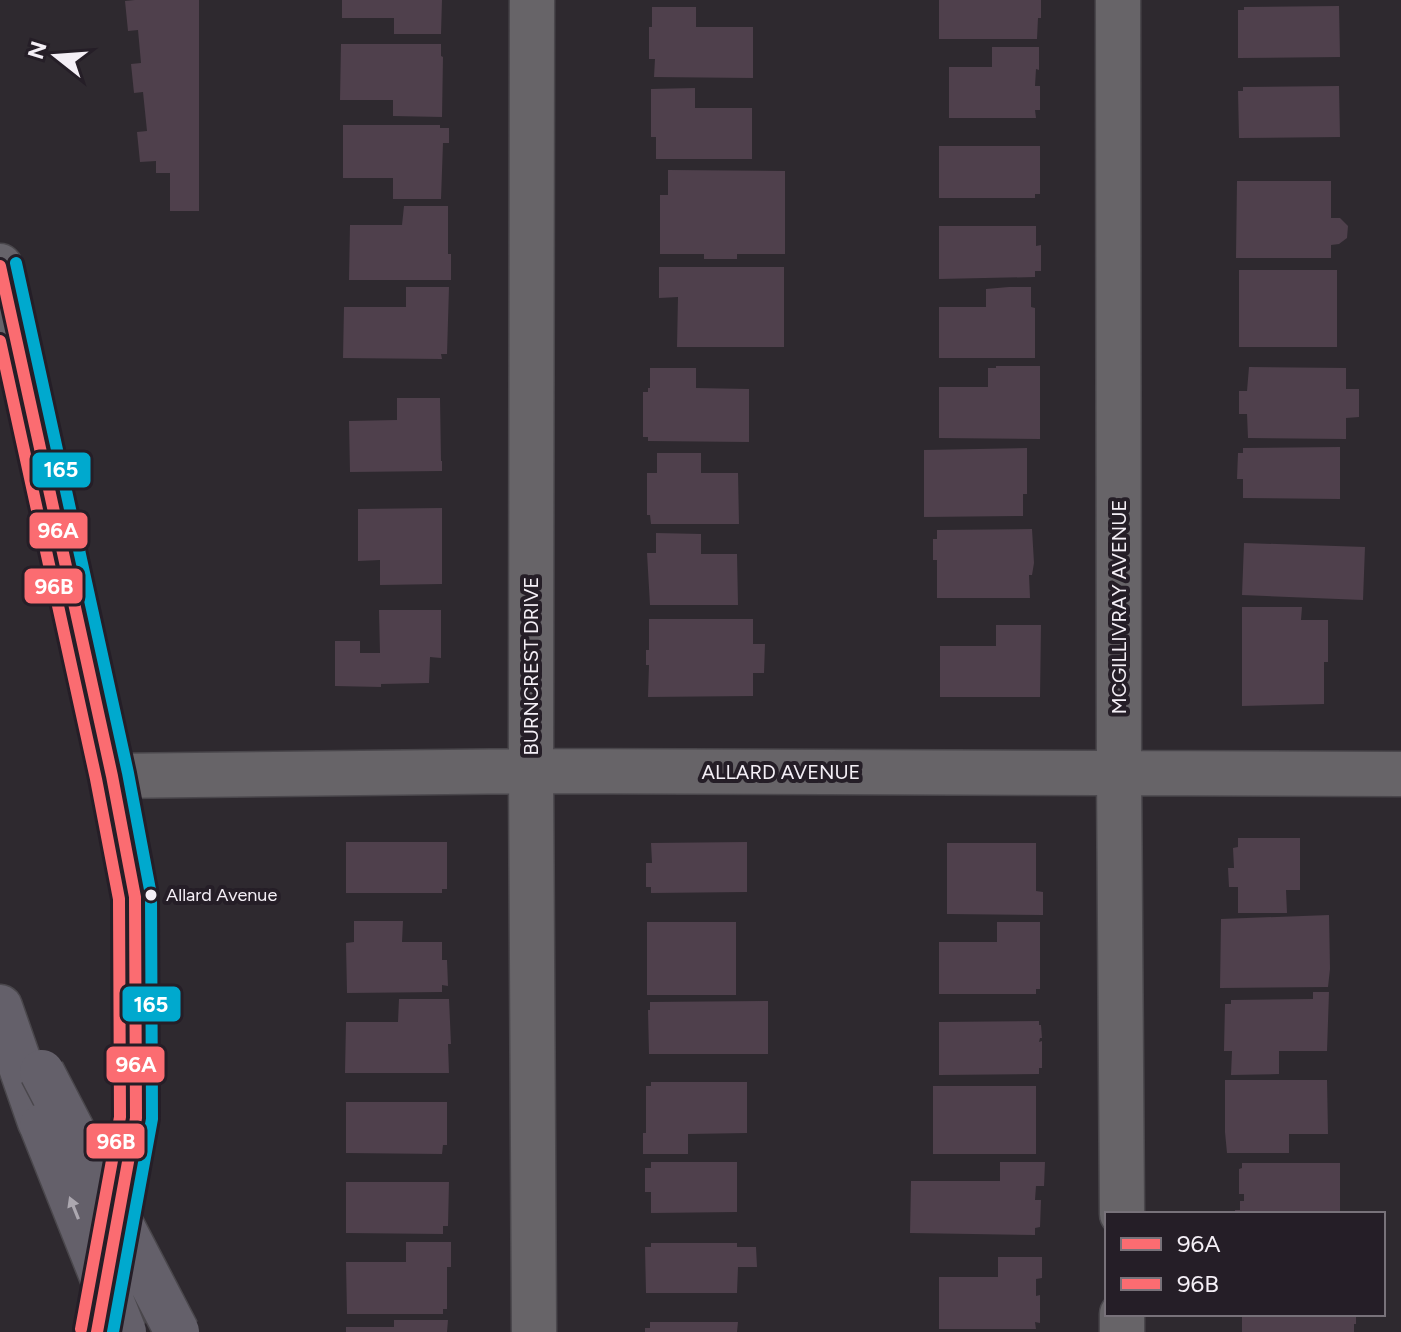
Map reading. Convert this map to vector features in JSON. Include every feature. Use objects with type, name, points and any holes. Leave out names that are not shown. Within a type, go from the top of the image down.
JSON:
[{"type":"highway","points":[[0,992],[177,1332]]},
{"type":"highway","points":[[0,1007],[40,1122],[124,1332]]},
{"type":"main road","points":[[0,266],[112,776],[135,897],[136,1118],[97,1332]]},
{"type":"street","name":"BURNCREST DRIVE","points":[[532,0],[534,1332]]},
{"type":"street","name":"MCGILLIVRAY AVENUE","points":[[1118,0],[1122,1212]]},
{"type":"street","name":"ALLARD AVENUE","points":[[112,776],[531,771],[1401,774]]},
{"type":"building","points":[[199,0],[199,211],[170,211],[170,173],[156,173],[156,161],[140,162],[137,132],[147,131],[143,92],[134,93],[131,64],[141,63],[138,30],[128,31],[125,1]]},
{"type":"building","points":[[342,0],[442,0],[441,34],[394,34],[394,18],[342,18]]},
{"type":"building","points":[[939,0],[1041,0],[1037,39],[939,39]]},
{"type":"building","points":[[1339,6],[1340,57],[1238,58],[1238,10],[1244,10],[1244,7]]},
{"type":"building","points":[[652,7],[696,7],[696,27],[753,27],[753,78],[654,77],[655,59],[649,59]]},
{"type":"building","points":[[341,44],[441,44],[442,117],[393,116],[393,100],[340,100]]},
{"type":"building","points":[[992,47],[1039,47],[1035,86],[1040,86],[1040,110],[1035,110],[1036,118],[949,118],[949,67],[992,67]]},
{"type":"building","points":[[1339,86],[1340,137],[1239,138],[1238,91],[1243,91],[1243,87]]},
{"type":"building","points":[[695,88],[695,108],[752,108],[752,159],[656,159],[656,137],[651,137],[651,89]]},
{"type":"building","points":[[343,125],[440,125],[440,128],[449,128],[449,143],[443,143],[441,199],[393,199],[393,178],[343,178]]},
{"type":"building","points":[[939,146],[1040,146],[1040,194],[1035,194],[1035,198],[939,198]]},
{"type":"building","points":[[668,170],[785,171],[785,254],[737,254],[737,259],[704,259],[704,254],[660,254],[660,195],[668,195]]},
{"type":"building","points":[[1237,181],[1331,181],[1331,218],[1340,218],[1348,226],[1347,238],[1331,245],[1331,258],[1236,258]]},
{"type":"building","points":[[404,206],[448,206],[451,280],[349,280],[350,225],[402,225]]},
{"type":"building","points":[[939,226],[1036,226],[1036,246],[1041,245],[1041,271],[1035,271],[1035,277],[939,279]]},
{"type":"building","points":[[659,267],[784,267],[784,347],[677,347],[678,297],[659,298]]},
{"type":"building","points":[[1239,270],[1337,270],[1337,347],[1239,347]]},
{"type":"building","points":[[406,287],[449,287],[447,354],[441,354],[442,359],[343,358],[344,307],[406,307]]},
{"type":"building","points":[[1031,287],[1031,307],[1035,308],[1035,358],[939,358],[939,307],[986,307],[986,289]]},
{"type":"building","points":[[1040,366],[1040,439],[939,438],[939,387],[988,387],[988,368]]},
{"type":"building","points":[[1249,367],[1346,368],[1346,389],[1359,389],[1359,417],[1346,418],[1346,439],[1248,438],[1247,414],[1239,414],[1239,391],[1247,391]]},
{"type":"building","points":[[650,368],[696,368],[696,388],[749,389],[749,442],[648,441],[648,437],[643,437],[643,392],[648,392],[650,388]]},
{"type":"building","points":[[397,398],[440,398],[442,471],[350,472],[349,421],[397,420]]},
{"type":"building","points":[[1340,447],[1340,499],[1243,498],[1243,479],[1237,479],[1238,453],[1243,453],[1243,448]]},
{"type":"building","points":[[1027,448],[1027,494],[1023,494],[1023,516],[924,517],[924,450]]},
{"type":"building","points":[[657,453],[701,453],[701,473],[738,473],[739,524],[651,524],[650,515],[647,515],[647,473],[657,473]]},
{"type":"building","points":[[442,508],[442,584],[380,585],[380,560],[358,561],[358,509]]},
{"type":"building","points":[[1032,529],[1034,563],[1032,575],[1029,575],[1030,598],[937,598],[937,560],[933,560],[933,539],[937,539],[937,530]]},
{"type":"building","points":[[656,533],[701,534],[701,554],[737,554],[738,605],[650,605],[647,553],[656,553]]},
{"type":"building","points":[[1244,543],[1365,547],[1363,600],[1242,595]]},
{"type":"building","points":[[1242,607],[1302,607],[1301,620],[1328,620],[1324,704],[1242,706]]},
{"type":"building","points":[[379,610],[441,610],[441,658],[430,657],[429,683],[381,684],[381,687],[335,686],[335,641],[360,641],[360,653],[380,653]]},
{"type":"building","points":[[649,619],[753,619],[753,644],[765,644],[764,673],[753,673],[753,696],[648,697],[646,650],[649,650]]},
{"type":"building","points":[[996,625],[1041,625],[1040,697],[940,697],[940,646],[996,646]]},
{"type":"building","points":[[1238,838],[1300,838],[1300,890],[1286,890],[1287,913],[1238,913],[1238,887],[1229,887],[1228,868],[1234,868],[1233,848],[1238,847]]},
{"type":"building","points":[[346,842],[447,842],[447,889],[442,889],[442,893],[346,893]]},
{"type":"building","points":[[747,842],[747,892],[651,893],[651,887],[646,887],[646,863],[652,863],[651,843]]},
{"type":"building","points":[[947,843],[1036,843],[1036,891],[1043,892],[1043,915],[947,914]]},
{"type":"building","points":[[1329,915],[1328,987],[1220,988],[1221,919]]},
{"type":"building","points":[[354,921],[403,921],[402,942],[442,942],[442,960],[447,960],[448,986],[442,985],[442,992],[347,993],[346,943],[354,942]]},
{"type":"building","points":[[647,922],[736,922],[736,995],[647,995]]},
{"type":"building","points":[[997,922],[1040,922],[1040,989],[1036,989],[1036,994],[939,994],[939,942],[997,942]]},
{"type":"building","points":[[1313,992],[1329,992],[1327,1051],[1279,1051],[1279,1074],[1231,1075],[1232,1051],[1224,1051],[1225,1004],[1231,1004],[1231,1000],[1313,999]]},
{"type":"building","points":[[399,999],[449,999],[449,1073],[345,1073],[346,1022],[398,1022]]},
{"type":"building","points":[[768,1001],[768,1054],[649,1054],[650,1002]]},
{"type":"building","points":[[1039,1021],[1042,1068],[1039,1068],[1039,1074],[939,1075],[939,1022]]},
{"type":"building","points":[[1225,1080],[1327,1080],[1328,1134],[1289,1134],[1289,1153],[1227,1153]]},
{"type":"building","points":[[651,1082],[747,1082],[747,1133],[688,1134],[688,1154],[643,1154],[646,1086],[651,1086]]},
{"type":"building","points":[[933,1086],[1036,1086],[1036,1154],[933,1154]]},
{"type":"building","points":[[346,1102],[447,1102],[447,1145],[443,1145],[442,1154],[346,1153]]},
{"type":"building","points":[[651,1162],[737,1162],[737,1212],[651,1213],[651,1192],[645,1192],[645,1168],[651,1168]]},
{"type":"building","points":[[1000,1162],[1045,1162],[1044,1186],[1036,1186],[1035,1200],[1041,1200],[1040,1227],[1035,1228],[1035,1235],[910,1233],[911,1181],[1000,1181]]},
{"type":"building","points":[[1242,1163],[1340,1163],[1340,1212],[1235,1212],[1240,1210],[1240,1201],[1244,1201],[1244,1194],[1239,1194],[1239,1169]]},
{"type":"building","points":[[346,1182],[449,1182],[448,1226],[443,1226],[443,1234],[346,1233]]},
{"type":"building","points":[[406,1242],[451,1242],[451,1267],[447,1267],[447,1309],[443,1309],[443,1314],[347,1314],[346,1262],[406,1262]]},
{"type":"building","points":[[651,1243],[737,1243],[737,1247],[756,1247],[757,1267],[738,1267],[737,1293],[646,1293],[645,1247],[651,1247]]},
{"type":"building","points":[[998,1257],[1042,1257],[1042,1278],[1036,1279],[1036,1296],[1040,1295],[1040,1323],[1035,1322],[1036,1329],[939,1329],[939,1277],[998,1277]]},
{"type":"building","points":[[1242,1316],[1356,1316],[1354,1332],[1242,1332]]},
{"type":"building","points":[[394,1320],[448,1320],[447,1332],[346,1332],[346,1327],[394,1327]]},
{"type":"building","points":[[650,1322],[738,1322],[737,1332],[645,1332],[645,1328],[650,1328]]},
{"type":"transit line","name":"165","points":[[16,263],[128,773],[151,895],[152,1119],[113,1332]]},
{"type":"transit line","name":"96A","points":[[0,266],[112,776],[135,897],[136,1118],[97,1332]]},
{"type":"transit line","name":"96B","points":[[0,341],[96,779],[119,899],[120,1117],[81,1329]]},
{"type":"place","name":"Allard Avenue","points":[[151,895]]}]
